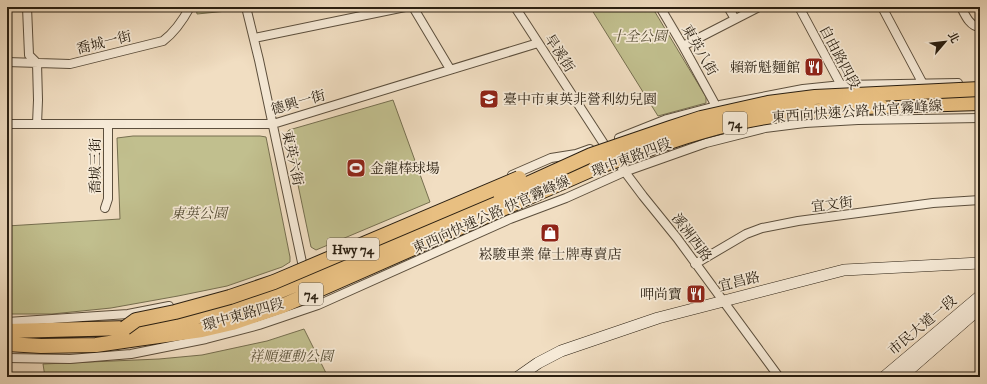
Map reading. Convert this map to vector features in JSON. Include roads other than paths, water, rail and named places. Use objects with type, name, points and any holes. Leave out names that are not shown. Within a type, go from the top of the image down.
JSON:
[{"type":"highway","name":"東西向快速公路 快官霧峰線","points":[[7,331],[125,328],[178,321],[254,302],[378,250],[591,155],[701,118],[768,103],[816,97],[980,89]]},
{"type":"highway","name":"東西向快速公路 快官霧峰線","points":[[7,344],[41,346],[96,345],[202,330],[232,323],[282,306],[595,168],[669,141],[732,124],[805,112],[881,106],[980,103]]},
{"type":"highway","name":"Hwy 74","points":[[125,328],[136,320],[175,312],[230,297],[274,282],[576,154]]},
{"type":"street","points":[[27,7],[30,55],[37,63],[37,124]]},
{"type":"street","name":"喬城一街","points":[[7,62],[70,64],[163,41],[170,36],[184,18],[190,7]]},
{"type":"street","name":"東英六街","points":[[246,7],[303,267]]},
{"type":"street","points":[[254,38],[405,7]]},
{"type":"street","points":[[413,7],[450,69]]},
{"type":"street","name":"旱溪街","points":[[515,7],[604,144],[624,172]]},
{"type":"street","name":"東英八街","points":[[660,7],[716,106]]},
{"type":"street","points":[[728,7],[735,19]]},
{"type":"street","points":[[683,46],[759,7]]},
{"type":"street","name":"自由路四段","points":[[799,7],[842,85],[858,120]]},
{"type":"street","points":[[882,7],[923,84]]},
{"type":"street","points":[[961,7],[969,21],[976,27],[980,27]]},
{"type":"street","name":"德興一街","points":[[7,124],[272,124],[538,43]]},
{"type":"street","name":"環中東路四段","points":[[7,322],[128,314],[207,298],[303,267],[551,158],[576,154],[667,119],[716,106],[764,95],[842,85],[980,83]]},
{"type":"street","name":"環中東路四段","points":[[7,358],[70,359],[131,354],[206,339],[259,325],[318,305],[510,219],[566,198],[624,172],[706,143],[765,128],[805,123],[858,120],[980,118]]},
{"type":"street","name":"喬城三街","points":[[106,208],[108,199],[108,124]]},
{"type":"street","name":"環中東路四段","points":[[7,322],[43,325],[96,322],[230,304],[247,299],[307,277],[551,170],[576,154]]},
{"type":"street","name":"溪洲西路","points":[[624,172],[724,300],[779,377]]},
{"type":"street","name":"宜文街","points":[[696,264],[746,234],[762,228],[798,221],[933,203],[980,200]]},
{"type":"street","name":"宜昌路","points":[[518,377],[538,363],[564,350],[658,318],[844,270],[980,263]]},
{"type":"street","name":"市民大道一段","points":[[884,377],[980,296]]},
{"type":"street","name":"市民大道一段","points":[[901,377],[980,308]]},
{"type":"place","name":"賴新魁麵館","points":[[814,67]]},
{"type":"place","name":"臺中市東英非營利幼兒園","points":[[489,99]]},
{"type":"place","name":"金龍棒球場","points":[[356,168]]},
{"type":"place","name":"崧駿車業 偉士牌專賣店","points":[[550,233]]},
{"type":"place","name":"呷尚寶","points":[[696,294]]},
{"type":"park label","name":"十全公園","points":[[639,36]]},
{"type":"park label","name":"東英公園","points":[[199,213]]},
{"type":"park label","name":"祥順運動公園","points":[[291,356]]}]
